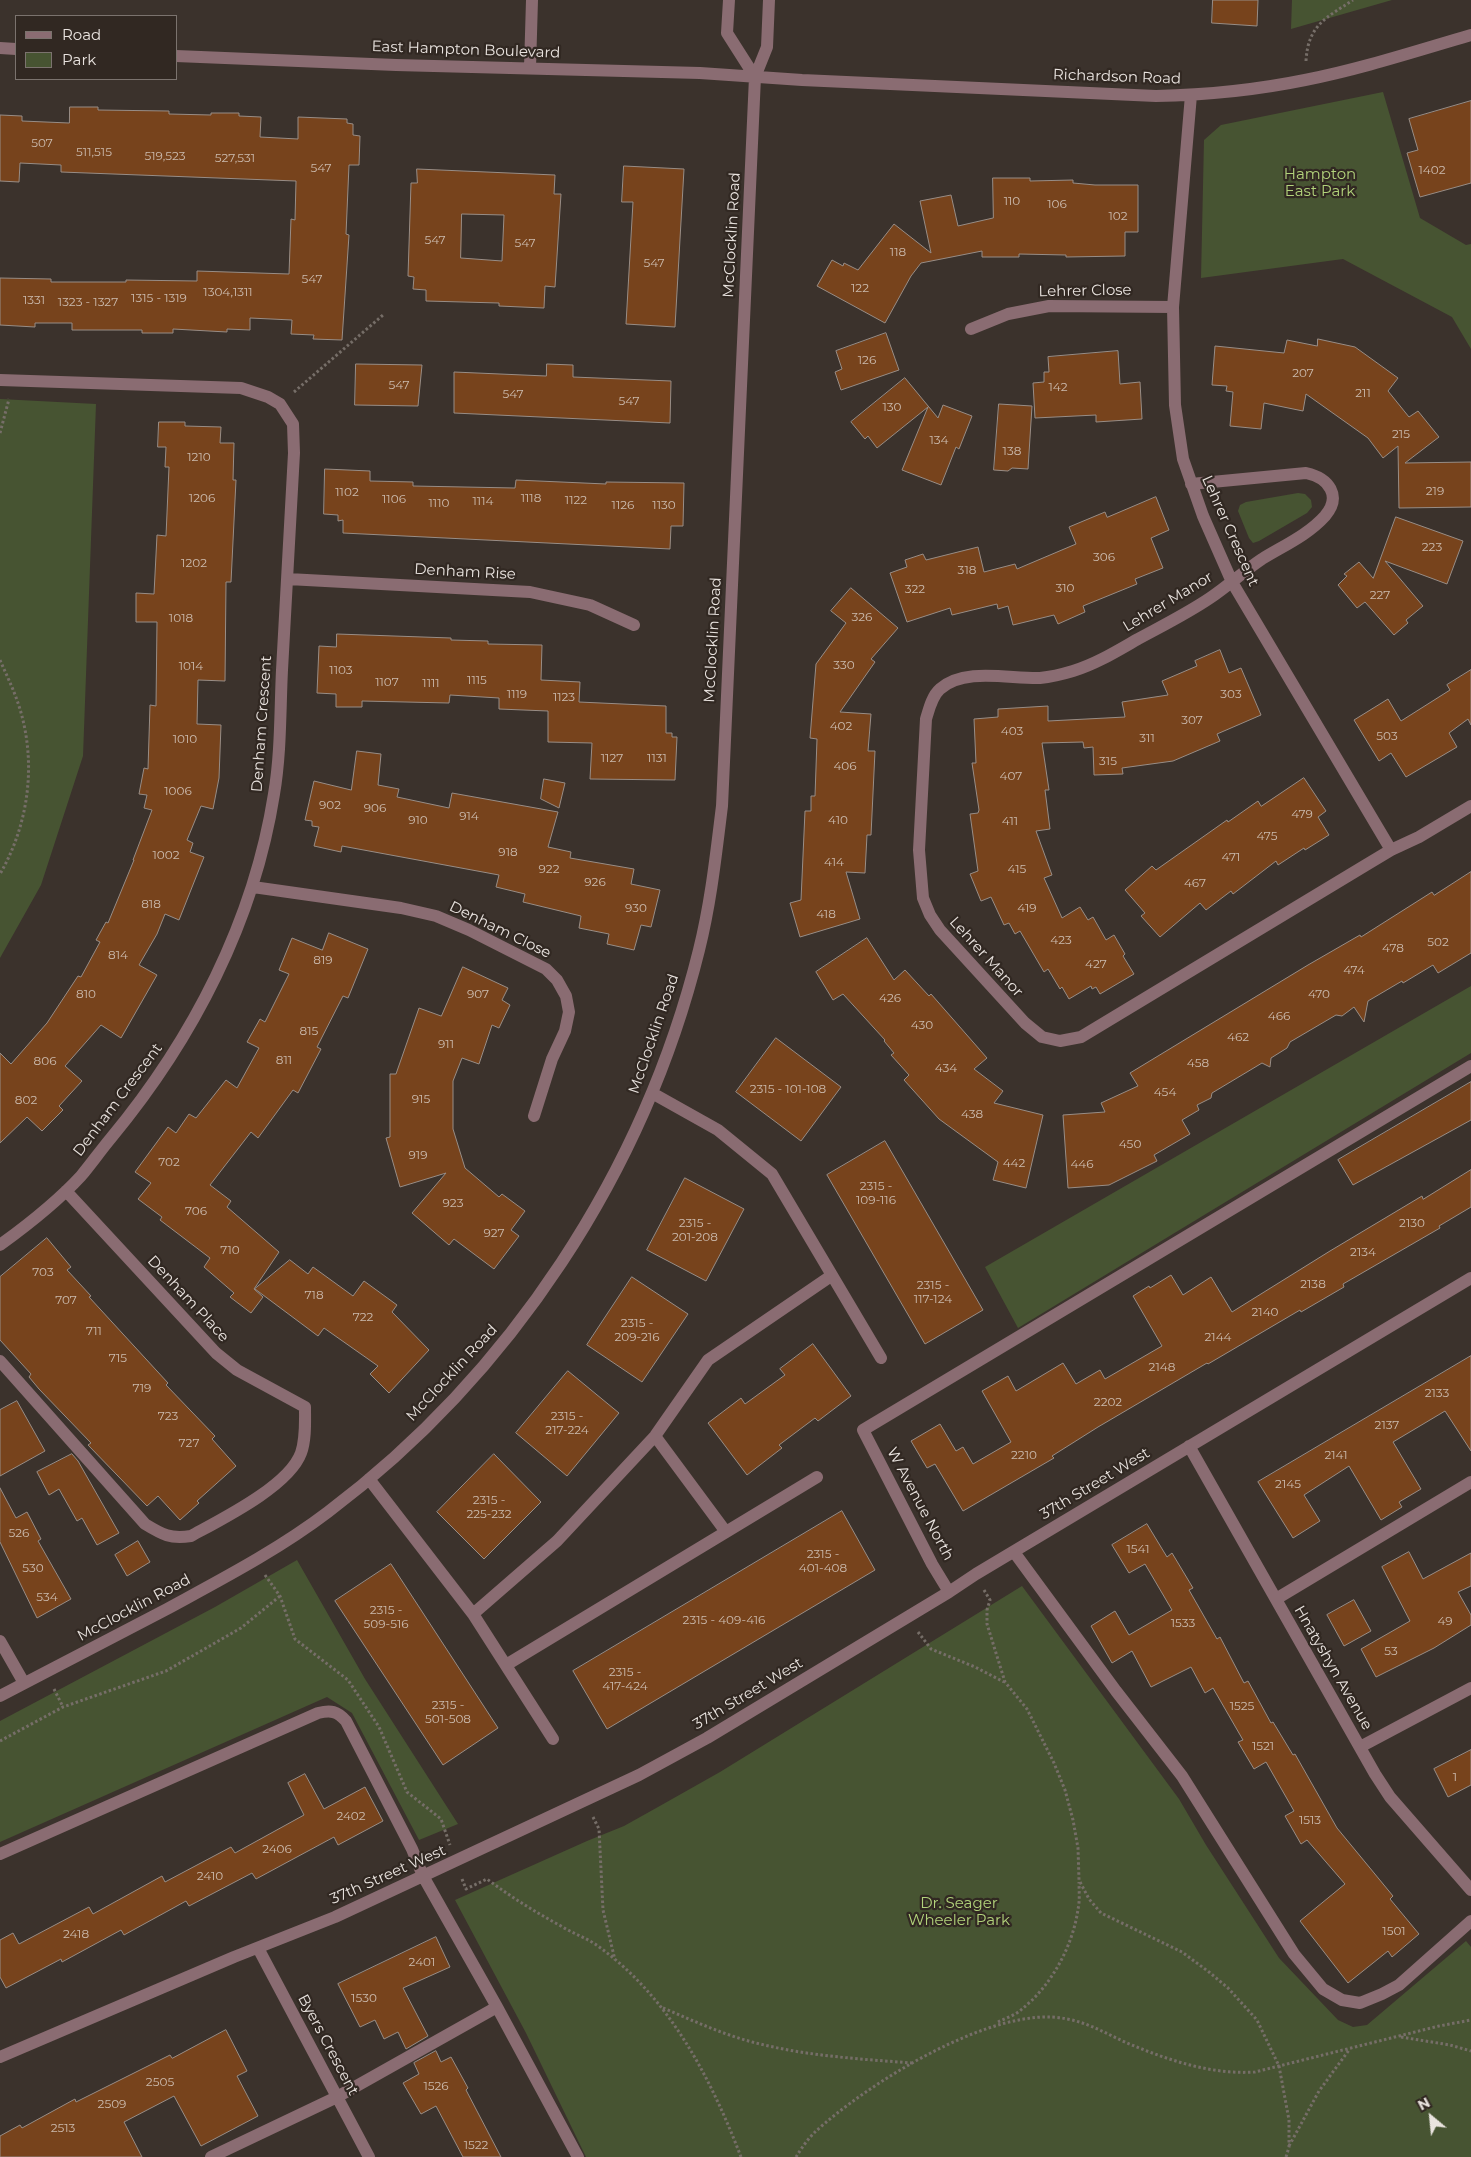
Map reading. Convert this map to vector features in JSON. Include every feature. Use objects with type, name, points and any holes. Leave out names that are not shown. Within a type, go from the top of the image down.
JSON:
[{"type":"street","points":[[530,68],[532,0]]},
{"type":"street","points":[[729,0],[727,33],[755,77]]},
{"type":"street","name":"McClocklin Road","points":[[0,1696],[236,1572],[326,1513],[369,1479],[452,1401],[528,1312],[560,1266],[596,1208],[652,1093],[679,1018],[699,949],[709,900],[722,806],[755,77],[767,46],[769,0]]},
{"type":"street","name":"Richardson Road","points":[[755,77],[1156,96],[1191,95],[1259,88],[1305,80],[1348,70],[1471,35]]},
{"type":"street","points":[[0,48],[15,49]]},
{"type":"street","name":"East Hampton Boulevard","points":[[178,56],[700,73],[755,77]]},
{"type":"street","name":"Lehrer Crescent","points":[[1191,95],[1173,307],[1177,432],[1183,459],[1191,484],[1232,582],[1391,850]]},
{"type":"street","name":"Lehrer Close","points":[[971,329],[1008,314],[1048,306],[1173,307]]},
{"type":"street","name":"Denham Crescent","points":[[0,380],[240,388],[268,397],[280,404],[293,424],[294,453],[275,792],[262,856],[242,918],[198,1012],[170,1059],[136,1108],[66,1191],[32,1222],[0,1245]]},
{"type":"street","name":"Lehrer Manor","points":[[1191,484],[1306,473],[1321,478],[1332,490],[1332,500],[1328,512],[1321,521],[1261,560],[1209,599],[1106,657],[1074,671],[1042,678],[969,676],[952,681],[940,689],[930,704],[926,719],[919,850],[923,898],[930,915],[940,930],[1025,1023],[1042,1037],[1060,1042],[1081,1037],[1102,1025],[1391,850]]},
{"type":"street","name":"Denham Rise","points":[[288,579],[530,592],[590,605],[634,624]]},
{"type":"street","points":[[1391,850],[1419,837],[1471,806]]},
{"type":"street","name":"Denham Close","points":[[253,888],[401,908],[436,916],[469,930],[546,970],[556,980],[566,996],[569,1012],[534,1116]]},
{"type":"street","name":"W Avenue North","points":[[949,1592],[932,1564],[863,1430],[1471,1066]]},
{"type":"street","points":[[652,1093],[718,1130],[772,1174],[881,1358]]},
{"type":"street","name":"Denham Place","points":[[0,1361],[145,1524],[160,1534],[174,1538],[191,1536],[199,1532],[278,1483],[293,1469],[301,1452],[305,1430],[305,1407],[237,1370],[216,1353],[66,1191]]},
{"type":"street","points":[[473,1614],[557,1541],[655,1436],[708,1360],[832,1276]]},
{"type":"street","name":"37th Street West","points":[[0,2057],[335,1917],[640,1775],[707,1738],[976,1574],[1471,1278]]},
{"type":"street","points":[[655,1436],[726,1532]]},
{"type":"street","name":"Hnatyshyn Avenue","points":[[1189,1446],[1390,1798],[1470,1886]]},
{"type":"street","points":[[506,1665],[817,1477]]},
{"type":"street","points":[[369,1479],[473,1614],[553,1739]]},
{"type":"street","points":[[1276,1599],[1471,1482]]},
{"type":"street","points":[[1014,1552],[1116,1691],[1182,1776],[1294,1954],[1323,1989],[1342,2000],[1360,2002],[1382,1994],[1399,1985],[1471,1921]]},
{"type":"street","points":[[0,1641],[24,1684]]},
{"type":"street","points":[[1360,1747],[1471,1688]]},
{"type":"street","points":[[0,1854],[318,1713],[329,1710],[339,1713],[346,1721],[412,1849],[423,1876],[497,2006],[578,2157]]},
{"type":"street","name":"Byers Crescent","points":[[258,1948],[369,2157]]},
{"type":"street","points":[[211,2157],[337,2097],[497,2006]]},
{"type":"path","points":[[1305,80],[1309,42],[1314,29],[1322,20],[1353,0]]},
{"type":"path","points":[[309,377],[383,315]]},
{"type":"path","points":[[0,433],[9,400]]},
{"type":"path","points":[[0,660],[18,702],[27,737],[29,773],[25,805],[17,838],[0,874]]},
{"type":"path","points":[[0,1741],[63,1707],[166,1671],[241,1628],[280,1596],[254,1561]]},
{"type":"path","points":[[976,1574],[990,1600],[987,1610],[987,1624],[1005,1682]]},
{"type":"path","points":[[796,2157],[813,2134],[838,2113],[912,2063],[1022,2010],[1044,1987],[1060,1964],[1070,1939],[1078,1909],[1078,1848],[1073,1820],[1065,1790],[1054,1763],[1027,1708],[1005,1682],[975,1666],[932,1649],[923,1640],[908,1615]]},
{"type":"path","points":[[599,1829],[603,1910],[615,1960]]},
{"type":"path","points":[[456,1862],[466,1889],[488,1879],[515,1900],[594,1943],[615,1960],[663,2008],[700,2066],[741,2157]]},
{"type":"path","points":[[1079,1880],[1089,1899],[1101,1913],[1182,1952],[1210,1972],[1228,1988],[1257,2020],[1279,2066],[1289,2120],[1289,2147]]},
{"type":"path","points":[[663,2008],[727,2034],[756,2043],[840,2058],[912,2063]]},
{"type":"path","points":[[994,2025],[1021,2019],[1065,2018],[1086,2024],[1151,2052],[1207,2069],[1231,2073],[1255,2072],[1349,2050],[1398,2036],[1471,2020]]},
{"type":"path","points":[[1398,2036],[1450,2045],[1471,2051]]},
{"type":"path","points":[[1286,2157],[1289,2147],[1319,2092],[1349,2050]]},
{"type":"green space","points":[[1292,0],[1392,0],[1291,29]]},
{"type":"green space","name":"Hampton East Park","points":[[1383,92],[1420,218],[1466,245],[1471,244],[1471,349],[1452,317],[1343,259],[1201,278],[1204,140],[1221,125]]},
{"type":"green space","points":[[0,399],[96,404],[83,756],[41,885],[0,958]]},
{"type":"green space","points":[[1298,493],[1305,494],[1311,500],[1312,507],[1307,513],[1253,543],[1238,511],[1240,505],[1246,502]]},
{"type":"green space","points":[[1471,986],[1471,1053],[1018,1328],[985,1267]]},
{"type":"green space","points":[[297,1560],[365,1679],[458,1824],[419,1840],[352,1713],[327,1697],[0,1842],[0,1721],[215,1607]]},
{"type":"green space","name":"Dr. Seager Wheeler Park","points":[[1022,1586],[1179,1799],[1206,1845],[1279,1958],[1338,2020],[1353,2027],[1367,2025],[1466,1941],[1471,1947],[1471,2157],[586,2157],[526,2033],[455,1900],[624,1826],[720,1772]]},
{"type":"building","points":[[1213,0],[1258,0],[1257,26],[1212,23]]},
{"type":"building","points":[[1471,101],[1471,183],[1420,197],[1407,153],[1418,150],[1409,119]]},
{"type":"building","points":[[70,107],[98,107],[98,110],[169,111],[169,114],[211,115],[211,113],[239,113],[239,116],[261,117],[260,137],[298,139],[298,117],[347,119],[347,123],[353,124],[353,135],[360,136],[359,165],[349,165],[346,234],[349,235],[342,340],[313,339],[314,335],[291,334],[292,320],[250,318],[250,330],[227,329],[227,332],[173,329],[173,333],[142,333],[142,330],[72,330],[72,323],[35,323],[35,327],[0,325],[0,278],[51,279],[51,282],[126,282],[126,280],[197,281],[197,271],[289,274],[291,219],[295,220],[296,181],[61,172],[61,165],[20,163],[19,182],[0,181],[0,115],[22,116],[22,121],[69,123]]},
{"type":"building","points":[[624,166],[684,169],[675,327],[626,324],[633,202],[622,202]]},
{"type":"building","points":[[417,169],[555,175],[554,194],[561,194],[555,287],[545,286],[544,308],[499,306],[499,303],[426,301],[426,290],[413,289],[414,277],[408,276],[411,183],[417,183]],"holes":[[[462,214],[504,215],[502,261],[461,258]]]},
{"type":"building","points":[[993,178],[1030,178],[1030,181],[1073,180],[1073,183],[1095,185],[1138,185],[1138,232],[1125,232],[1125,256],[1066,257],[1066,255],[1019,254],[1019,257],[982,257],[982,251],[921,263],[911,276],[885,323],[817,286],[832,260],[843,266],[844,263],[858,270],[894,224],[931,253],[920,201],[951,195],[958,226],[993,218]]},
{"type":"building","points":[[886,333],[899,370],[841,390],[835,372],[842,369],[836,351]]},
{"type":"building","points":[[1318,339],[1355,347],[1398,378],[1388,391],[1409,417],[1418,411],[1439,437],[1405,463],[1471,462],[1471,507],[1399,508],[1398,446],[1383,458],[1368,438],[1306,394],[1303,411],[1264,403],[1261,429],[1230,426],[1233,392],[1226,391],[1227,386],[1212,385],[1215,346],[1284,353],[1287,340],[1317,346]]},
{"type":"building","points":[[1118,351],[1120,384],[1140,382],[1142,419],[1096,422],[1096,415],[1035,418],[1033,383],[1044,382],[1044,372],[1049,372],[1048,357]]},
{"type":"building","points":[[356,364],[422,365],[418,406],[355,405]]},
{"type":"building","points":[[547,364],[573,365],[573,377],[671,381],[670,423],[454,413],[454,372],[546,376]]},
{"type":"building","points":[[905,378],[938,418],[943,405],[972,416],[959,449],[956,447],[941,485],[902,470],[928,407],[877,448],[868,436],[865,439],[851,422]]},
{"type":"building","points":[[999,404],[1032,406],[1028,469],[994,470]]},
{"type":"building","points":[[159,422],[185,422],[185,426],[221,427],[220,443],[234,443],[233,480],[236,480],[231,582],[226,582],[225,681],[198,680],[197,724],[221,725],[219,778],[213,809],[201,806],[187,840],[193,843],[190,852],[204,857],[179,920],[165,914],[157,934],[139,965],[157,975],[121,1038],[101,1025],[65,1066],[82,1081],[59,1106],[63,1110],[42,1131],[27,1117],[0,1143],[0,1053],[11,1064],[47,1023],[78,976],[81,977],[100,942],[96,940],[106,922],[108,923],[152,810],[144,808],[147,795],[139,794],[144,768],[148,769],[150,705],[156,706],[157,622],[136,622],[136,593],[154,594],[157,535],[166,536],[169,467],[165,467],[166,447],[158,447]]},
{"type":"building","points":[[325,469],[370,471],[370,481],[413,482],[413,486],[515,488],[516,480],[606,484],[606,482],[684,483],[683,526],[671,526],[670,549],[343,533],[343,520],[338,521],[338,515],[324,514]]},
{"type":"building","points":[[1156,497],[1169,530],[1151,538],[1163,568],[1135,579],[1137,584],[1083,606],[1085,612],[1058,624],[1054,615],[1013,625],[1008,606],[998,609],[997,604],[952,615],[950,608],[907,622],[890,573],[907,567],[905,560],[923,554],[926,560],[978,547],[984,572],[1015,564],[1017,569],[1076,544],[1069,527],[1105,512],[1107,517]]},
{"type":"building","points":[[1396,517],[1463,541],[1447,584],[1385,561],[1423,606],[1406,620],[1408,623],[1394,635],[1365,602],[1357,608],[1338,585],[1347,576],[1344,574],[1359,562],[1373,578]]},
{"type":"building","points":[[851,588],[898,628],[871,659],[875,662],[840,712],[871,714],[868,751],[875,751],[871,835],[867,835],[865,873],[846,872],[860,919],[800,937],[790,903],[801,900],[805,811],[811,811],[811,796],[815,796],[817,739],[810,738],[816,664],[846,623],[831,611]]},
{"type":"building","points":[[337,634],[451,638],[451,640],[488,641],[488,644],[542,645],[541,680],[580,682],[579,702],[666,706],[666,733],[672,733],[672,737],[677,737],[675,780],[590,779],[592,743],[548,742],[548,711],[499,709],[499,698],[450,695],[449,703],[362,701],[362,707],[336,707],[336,694],[317,693],[319,646],[336,647]]},
{"type":"building","points":[[1220,650],[1229,673],[1241,668],[1261,715],[1217,734],[1220,741],[1173,761],[1122,768],[1123,774],[1094,775],[1093,747],[1084,748],[1083,742],[1042,743],[1049,790],[1045,790],[1050,829],[1036,831],[1052,875],[1044,878],[1062,918],[1080,907],[1088,920],[1093,917],[1106,940],[1114,935],[1125,954],[1123,956],[1134,974],[1100,994],[1096,987],[1092,989],[1091,986],[1069,999],[1062,987],[1060,989],[1048,969],[1044,972],[1020,931],[1015,934],[1009,923],[1004,925],[991,897],[981,901],[970,874],[978,871],[970,814],[978,813],[979,810],[972,763],[976,763],[974,719],[998,717],[998,709],[1048,706],[1048,721],[1125,717],[1122,702],[1168,695],[1162,681],[1197,666],[1195,661]]},
{"type":"building","points":[[1471,670],[1471,725],[1468,719],[1449,733],[1457,747],[1406,777],[1391,753],[1379,761],[1354,720],[1388,699],[1401,721],[1450,690],[1447,685]]},
{"type":"building","points":[[357,751],[381,754],[378,785],[399,789],[397,797],[449,808],[452,793],[558,812],[548,847],[571,852],[570,858],[634,869],[631,884],[660,890],[651,927],[641,925],[634,950],[607,944],[609,934],[579,928],[581,916],[523,902],[525,894],[496,887],[499,875],[342,846],[341,852],[314,846],[319,827],[312,826],[312,821],[305,820],[314,781],[351,790]]},
{"type":"building","points":[[1304,778],[1326,811],[1318,817],[1329,835],[1278,865],[1276,861],[1233,894],[1231,891],[1206,910],[1200,903],[1160,937],[1141,916],[1145,913],[1125,890],[1152,866],[1156,870],[1227,820],[1228,822],[1258,801],[1261,806]]},
{"type":"building","points":[[544,779],[565,783],[559,808],[541,799]]},
{"type":"building","points":[[1471,872],[1471,953],[1438,973],[1433,965],[1368,1001],[1364,1022],[1354,1007],[1342,1016],[1336,1015],[1290,1042],[1287,1048],[1271,1058],[1270,1067],[1262,1063],[1212,1093],[1211,1098],[1197,1105],[1199,1110],[1182,1120],[1190,1134],[1154,1155],[1157,1161],[1109,1185],[1068,1188],[1063,1115],[1105,1112],[1101,1103],[1138,1086],[1130,1073],[1308,965],[1360,935],[1361,937],[1432,892],[1434,895]]},
{"type":"building","points":[[329,933],[368,949],[348,998],[343,996],[317,1047],[321,1049],[298,1093],[293,1090],[258,1138],[251,1132],[210,1185],[231,1201],[227,1207],[279,1252],[254,1289],[263,1297],[251,1313],[230,1297],[234,1293],[204,1267],[210,1258],[160,1220],[162,1217],[138,1199],[151,1183],[135,1172],[168,1127],[176,1133],[189,1114],[196,1118],[226,1080],[237,1088],[259,1048],[247,1042],[260,1019],[265,1022],[289,974],[279,970],[292,938],[322,950]]},
{"type":"building","points":[[867,938],[894,980],[905,970],[929,996],[931,994],[987,1058],[974,1069],[1003,1091],[994,1103],[1043,1115],[1026,1188],[993,1180],[998,1162],[939,1119],[904,1080],[909,1075],[891,1055],[894,1053],[885,1040],[843,994],[833,1000],[816,972]]},
{"type":"building","points":[[463,967],[508,988],[502,1000],[510,1005],[499,1028],[492,1025],[479,1064],[462,1058],[453,1081],[453,1129],[465,1168],[499,1197],[502,1194],[525,1211],[511,1230],[519,1236],[494,1269],[454,1239],[449,1245],[412,1213],[446,1173],[400,1187],[386,1138],[390,1137],[390,1074],[396,1074],[419,1008],[441,1016]]},
{"type":"building","points":[[776,1038],[841,1087],[801,1141],[736,1092]]},
{"type":"building","points":[[1471,1082],[1471,1120],[1353,1185],[1338,1160]]},
{"type":"building","points":[[885,1141],[983,1310],[925,1344],[827,1175]]},
{"type":"building","points":[[1471,1170],[1471,1207],[1439,1226],[1440,1228],[1343,1284],[1344,1287],[1301,1312],[1300,1310],[1098,1427],[1052,1456],[1054,1458],[963,1511],[935,1464],[927,1468],[911,1441],[940,1424],[956,1451],[963,1447],[973,1464],[1011,1442],[982,1391],[1008,1376],[1016,1391],[1063,1363],[1076,1384],[1100,1370],[1105,1379],[1162,1346],[1133,1296],[1149,1286],[1150,1288],[1171,1275],[1183,1295],[1211,1277],[1232,1312],[1422,1196],[1423,1199]]},
{"type":"building","points":[[685,1178],[744,1209],[706,1281],[647,1250]]},
{"type":"building","points":[[47,1238],[71,1267],[67,1270],[91,1296],[89,1297],[168,1383],[166,1385],[215,1436],[212,1439],[236,1466],[197,1501],[199,1503],[180,1520],[158,1496],[147,1506],[88,1445],[91,1443],[39,1389],[29,1377],[31,1374],[0,1340],[0,1277]]},
{"type":"building","points":[[290,1260],[308,1274],[313,1267],[353,1296],[364,1281],[397,1305],[392,1312],[429,1350],[389,1393],[370,1374],[378,1366],[324,1328],[318,1336],[255,1289]]},
{"type":"building","points":[[632,1277],[688,1314],[642,1382],[587,1345]]},
{"type":"building","points":[[813,1344],[851,1396],[818,1421],[815,1418],[779,1445],[782,1448],[747,1475],[708,1423],[741,1398],[745,1404],[785,1375],[780,1369]]},
{"type":"building","points":[[1471,1356],[1471,1451],[1445,1411],[1393,1442],[1421,1489],[1399,1502],[1402,1507],[1381,1520],[1349,1466],[1304,1495],[1320,1521],[1293,1538],[1258,1482]]},
{"type":"building","points":[[568,1371],[619,1413],[567,1476],[516,1433]]},
{"type":"building","points":[[17,1401],[45,1451],[0,1476],[0,1410]]},
{"type":"building","points":[[72,1454],[78,1461],[119,1533],[97,1545],[82,1518],[77,1521],[59,1489],[49,1495],[37,1472]]},
{"type":"building","points":[[494,1454],[541,1502],[484,1559],[437,1512]]},
{"type":"building","points":[[0,1488],[16,1518],[27,1512],[41,1539],[38,1541],[71,1599],[37,1618],[0,1542]]},
{"type":"building","points":[[842,1511],[875,1570],[607,1729],[573,1671]]},
{"type":"building","points":[[1147,1524],[1167,1557],[1172,1553],[1193,1588],[1189,1590],[1217,1639],[1220,1637],[1244,1683],[1248,1681],[1271,1723],[1273,1722],[1293,1755],[1295,1754],[1337,1828],[1393,1896],[1390,1899],[1419,1934],[1392,1957],[1388,1951],[1348,1983],[1300,1921],[1345,1884],[1307,1840],[1301,1844],[1285,1816],[1294,1811],[1266,1762],[1254,1769],[1238,1742],[1243,1740],[1213,1688],[1205,1693],[1191,1667],[1151,1687],[1132,1651],[1112,1663],[1091,1626],[1115,1611],[1129,1635],[1172,1610],[1145,1564],[1129,1573],[1112,1545]]},
{"type":"building","points":[[138,1541],[150,1562],[127,1576],[115,1555]]},
{"type":"building","points":[[1409,1552],[1423,1579],[1471,1553],[1471,1586],[1458,1592],[1471,1615],[1471,1625],[1434,1648],[1376,1677],[1361,1649],[1410,1621],[1382,1567]]},
{"type":"building","points":[[391,1564],[498,1728],[443,1765],[335,1601]]},
{"type":"building","points":[[1354,1600],[1371,1631],[1344,1646],[1327,1615]]},
{"type":"building","points":[[1471,1750],[1471,1785],[1448,1797],[1434,1769]]},
{"type":"building","points":[[305,1774],[324,1809],[365,1787],[383,1821],[338,1845],[334,1837],[256,1879],[252,1873],[189,1906],[186,1901],[124,1935],[121,1930],[62,1962],[61,1959],[6,1988],[0,1977],[0,1940],[13,1933],[19,1944],[89,1907],[93,1914],[162,1876],[165,1882],[231,1847],[235,1853],[304,1815],[288,1783]]},
{"type":"building","points":[[436,1937],[450,1967],[403,1988],[428,2036],[406,2049],[398,2032],[384,2039],[375,2020],[360,2027],[338,1984]]},
{"type":"building","points":[[226,2030],[247,2071],[237,2076],[258,2116],[201,2146],[174,2096],[124,2122],[142,2157],[0,2157],[0,2136],[20,2125],[22,2128],[75,2099],[76,2102],[170,2055],[172,2058]]},
{"type":"building","points":[[436,2051],[441,2062],[451,2057],[501,2157],[463,2157],[436,2106],[421,2114],[403,2083],[419,2074],[414,2063]]}]
